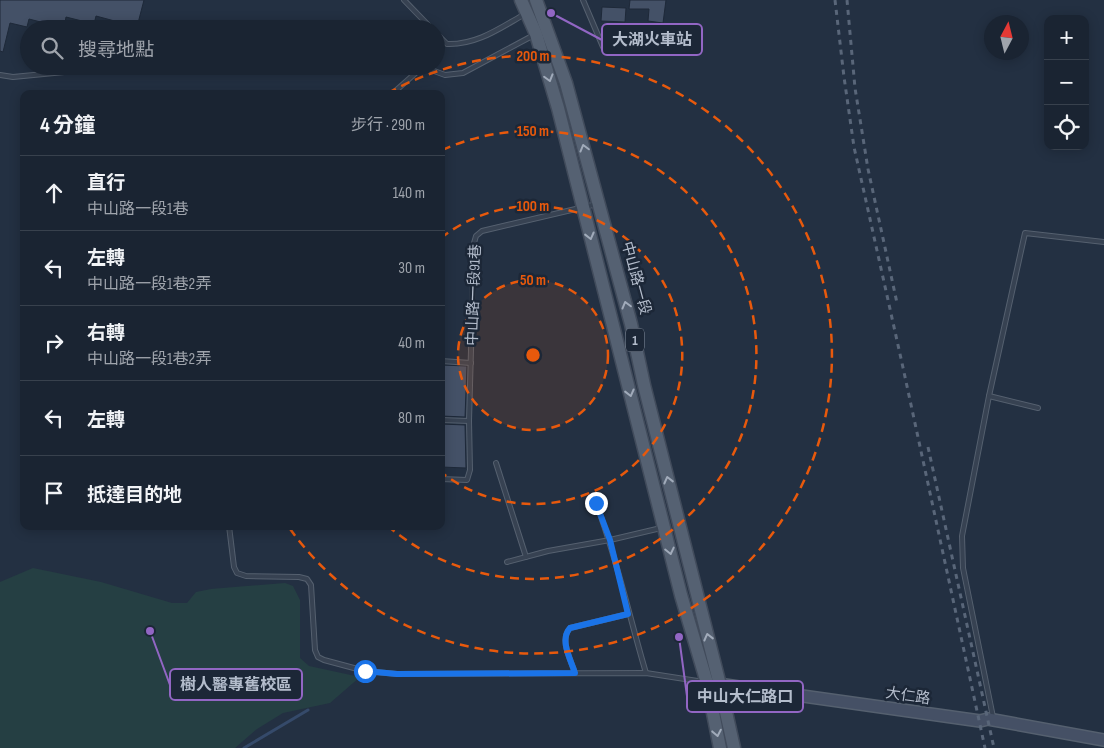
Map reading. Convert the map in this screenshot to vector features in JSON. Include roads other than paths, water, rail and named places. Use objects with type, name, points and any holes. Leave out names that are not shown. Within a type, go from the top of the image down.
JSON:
[{"type":"main road","name":"1","points":[[521,0],[536,34],[558,108],[681,595],[707,683],[720,748]]},
{"type":"main road","name":"中山路一段","points":[[536,0],[566,83],[599,204],[631,324],[644,385],[720,684]]},
{"type":"main road","name":"1","points":[[720,684],[734,748]]},
{"type":"street","name":"大仁路","points":[[707,683],[980,721],[988,719],[1104,740]]},
{"type":"lane","points":[[404,0],[423,20]]},
{"type":"lane","points":[[584,0],[603,47]]},
{"type":"lane","points":[[445,42],[447,44],[462,44],[480,39],[527,13]]},
{"type":"lane","points":[[445,75],[463,72],[536,34]]},
{"type":"lane","points":[[0,74],[13,77],[34,75]]},
{"type":"lane","points":[[396,90],[413,75]]},
{"type":"lane","name":"中山路一段91巷","points":[[445,479],[467,480],[470,470],[469,420],[474,243],[476,236],[482,231],[599,204]]},
{"type":"lane","points":[[994,720],[964,568],[962,536],[988,396],[1025,233],[1104,242]]},
{"type":"lane","points":[[445,361],[471,362]]},
{"type":"lane","points":[[988,396],[1038,408]]},
{"type":"lane","points":[[445,420],[469,420]]},
{"type":"lane","points":[[496,463],[526,557]]},
{"type":"lane","points":[[596,503],[610,540],[628,614],[646,673]]},
{"type":"lane","points":[[507,562],[548,551],[610,540],[664,527]]},
{"type":"lane","points":[[229,530],[234,567],[237,573],[246,576],[307,579],[311,585],[315,650],[318,657],[324,660],[365,671],[397,674],[646,673],[707,683]]},
{"type":"lane","points":[[575,673],[564,639],[566,632],[570,628],[628,614]]},
{"type":"waterway","points":[[244,748],[308,710]]},
{"type":"railway","points":[[835,0],[854,147],[985,748]]},
{"type":"railway","points":[[847,0],[855,88],[868,169],[897,303]]},
{"type":"railway","points":[[928,447],[994,748]]},
{"type":"place","name":"大湖火車站","points":[[551,13]]},
{"type":"place","name":"樹人醫專舊校區","points":[[150,631]]},
{"type":"place","name":"中山大仁路口","points":[[679,637]]}]
